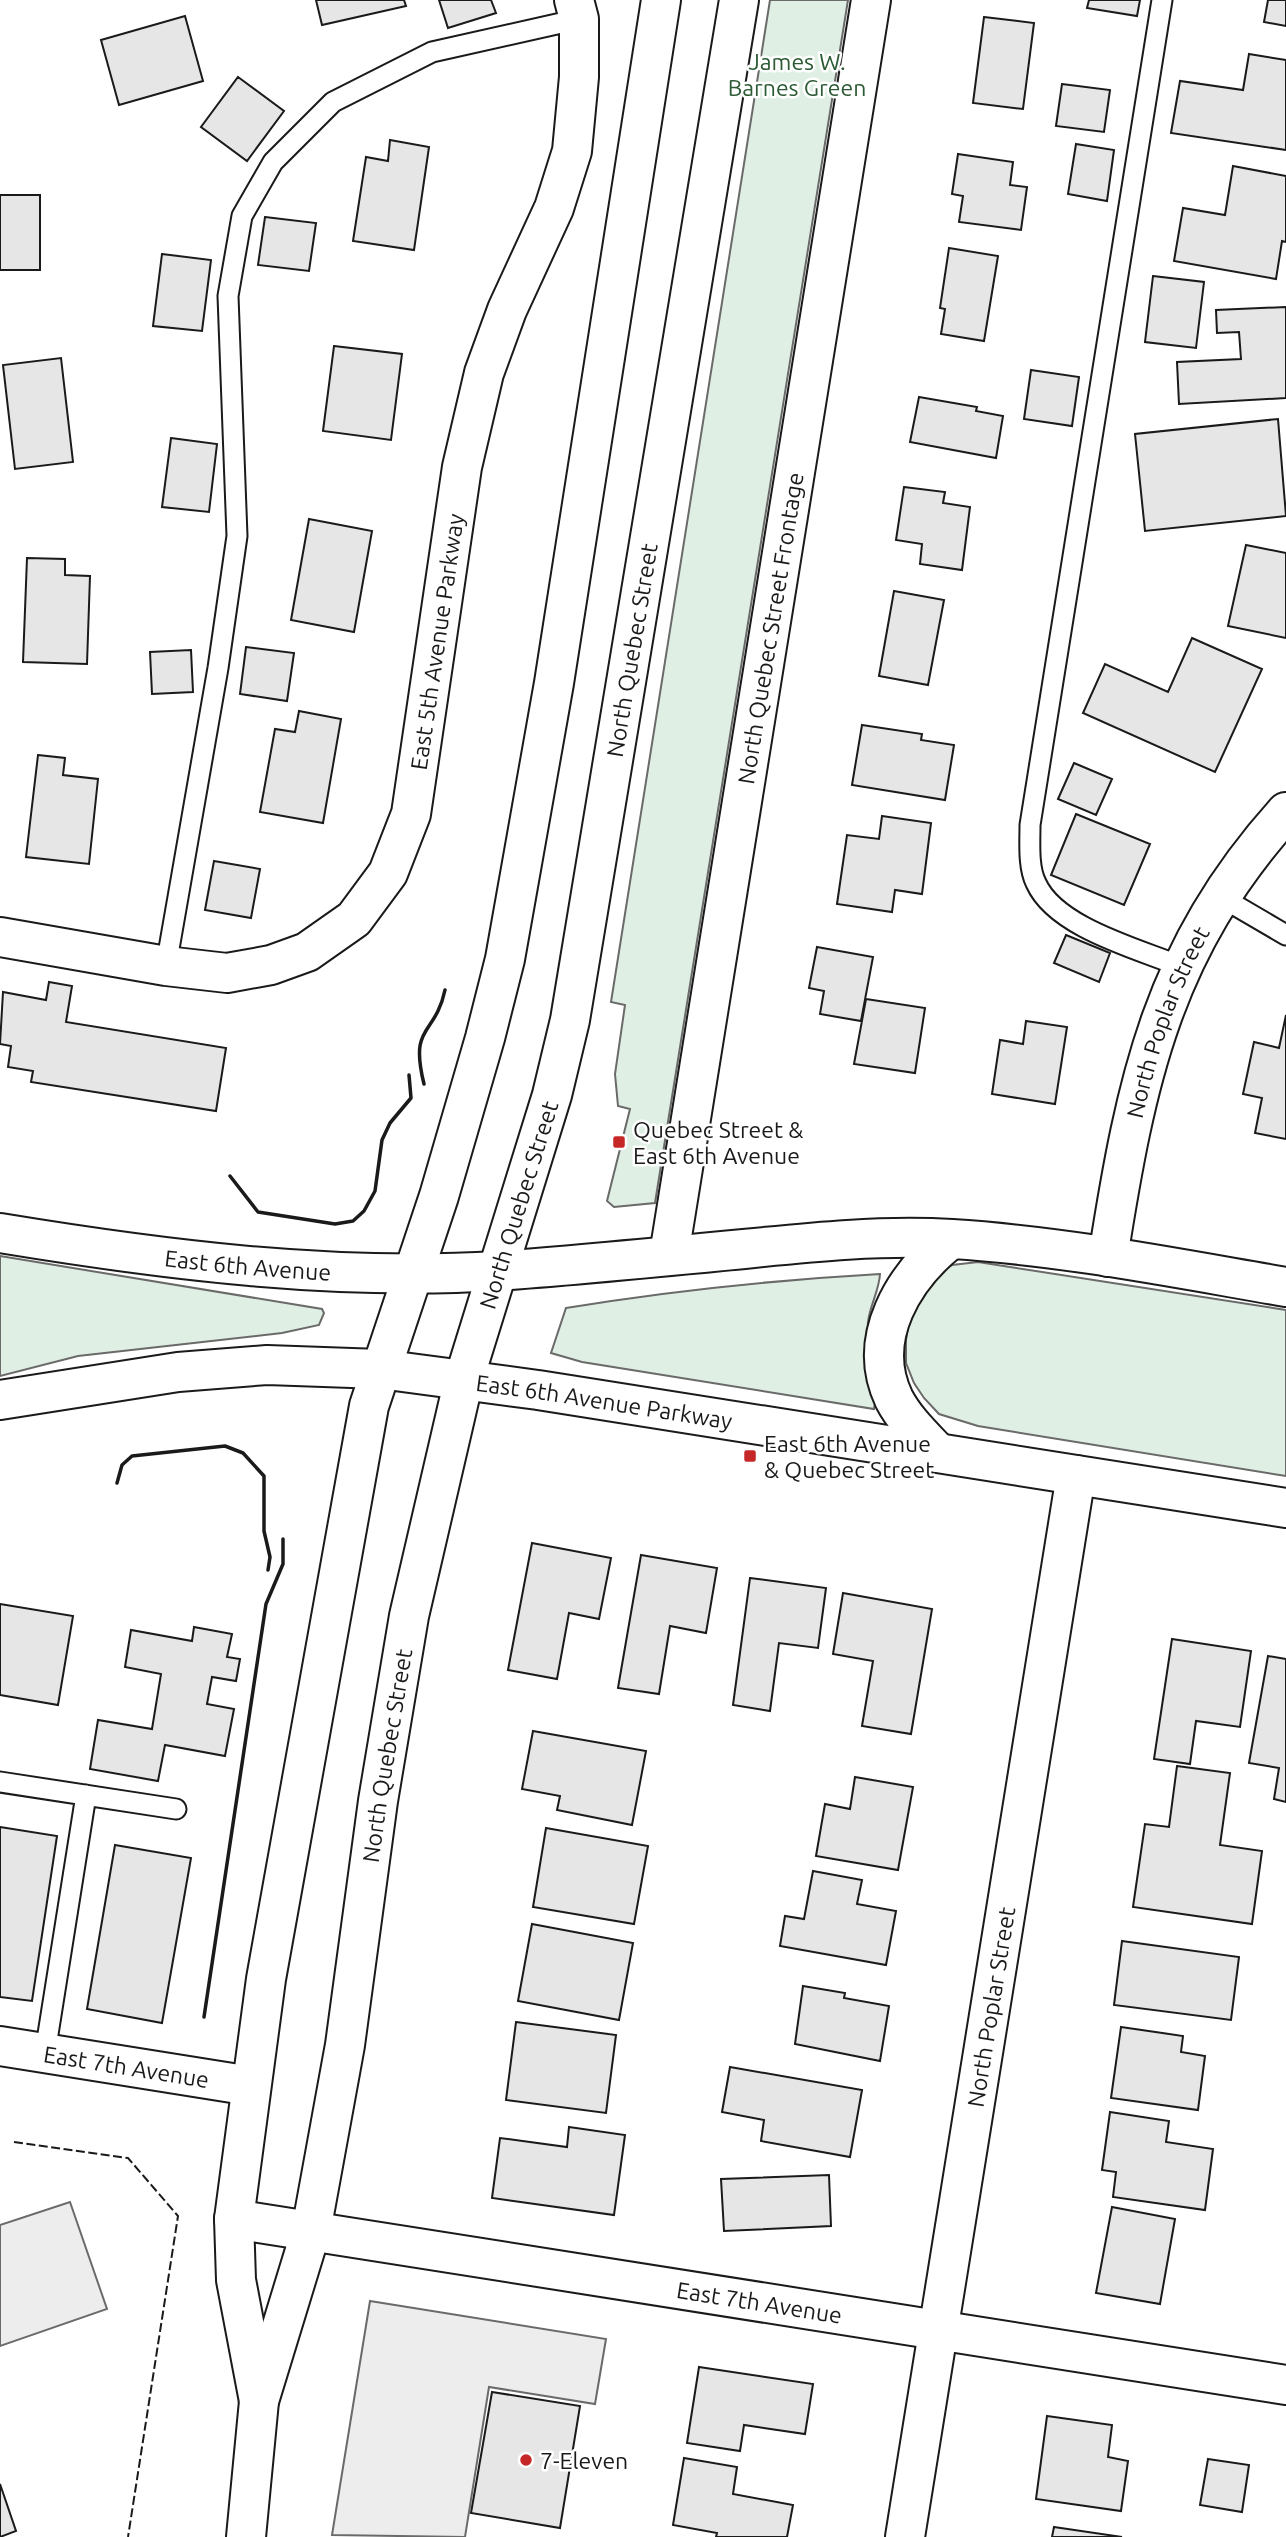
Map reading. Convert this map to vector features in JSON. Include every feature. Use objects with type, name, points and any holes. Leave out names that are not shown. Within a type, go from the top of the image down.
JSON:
[{"type":"main road","name":"North Quebec Street","points":[[259,2400],[236,2280],[234,2219],[266,1979],[360,1448],[380,1369],[443,1183],[505,959],[554,683],[661,0]]},
{"type":"main road","name":"North Quebec Street","points":[[246,2537],[259,2400],[312,2231],[345,2045],[378,1801],[405,1636],[464,1380],[552,1095],[583,951],[738,0]]},
{"type":"main road","name":"North Quebec Street Frontage","points":[[669,1255],[871,0]]},
{"type":"main road","name":"East 5th Avenue Parkway","points":[[0,937],[166,966],[227,973],[271,965],[307,952],[354,919],[388,873],[411,814],[462,467],[484,373],[507,310],[554,208],[572,151],[579,77],[577,9]]},
{"type":"main road","name":"North Poplar Street","points":[[1108,1257],[1138,1090],[1164,1005],[1221,897],[1250,852],[1286,812]]},
{"type":"main road","name":"East 6th Avenue","points":[[0,1233],[153,1255],[302,1269],[412,1273],[496,1271]]},
{"type":"main road","points":[[496,1271],[829,1241],[951,1239],[1108,1257],[1286,1287]]},
{"type":"main road","points":[[938,1453],[908,1420],[894,1399],[886,1378],[886,1332],[897,1299],[911,1277],[924,1260],[951,1239]]},
{"type":"main road","points":[[0,1400],[178,1372],[267,1365],[380,1369]]},
{"type":"main road","name":"East 6th Avenue Parkway","points":[[380,1369],[1286,1508]]},
{"type":"main road","name":"North Poplar Street","points":[[905,2537],[1076,1475]]},
{"type":"main road","name":"East 7th Avenue","points":[[0,2046],[251,2086]]},
{"type":"main road","name":"East 7th Avenue","points":[[234,2219],[1286,2385]]},
{"type":"lane","points":[[1162,0],[1030,825],[1035,883],[1048,901],[1071,921],[1182,967]]},
{"type":"lane","points":[[166,966],[237,536],[228,296],[243,216],[272,162],[332,102],[432,52],[577,9]]},
{"type":"lane","points":[[1221,897],[1286,935]]},
{"type":"lane","points":[[0,1782],[176,1809]]},
{"type":"lane","points":[[45,2053],[86,1795]]},
{"type":"green space","name":"James W. Barnes Green","points":[[770,0],[848,0],[655,1203],[614,1207],[607,1201],[630,1109],[618,1106],[615,1074],[625,1005],[611,1002]]},
{"type":"green space","points":[[0,1256],[322,1309],[324,1313],[319,1325],[282,1333],[78,1356],[0,1376]]},
{"type":"green space","points":[[978,1262],[1286,1310],[1286,1476],[978,1426],[939,1414],[914,1383],[906,1363],[910,1313],[934,1274],[952,1265]]},
{"type":"green space","points":[[880,1274],[868,1322],[876,1388],[874,1409],[582,1362],[551,1353],[566,1308],[722,1287]]},
{"type":"shaded area","points":[[70,2202],[107,2309],[0,2346],[0,2225]]},
{"type":"shaded area","points":[[370,2301],[606,2339],[595,2404],[489,2387],[465,2537],[332,2535]]},
{"type":"building","points":[[316,0],[404,0],[406,6],[322,25]]},
{"type":"building","points":[[439,0],[491,0],[496,13],[448,28]]},
{"type":"building","points":[[1089,0],[1140,0],[1137,16],[1087,8]]},
{"type":"building","points":[[1268,0],[1286,0],[1286,26],[1264,22]]},
{"type":"building","points":[[185,16],[203,81],[119,105],[101,40]]},
{"type":"building","points":[[984,17],[1034,23],[1023,109],[973,103]]},
{"type":"building","points":[[1249,54],[1286,60],[1286,150],[1171,133],[1180,81],[1243,90]]},
{"type":"building","points":[[238,77],[284,111],[247,161],[201,127]]},
{"type":"building","points":[[1062,84],[1110,90],[1104,132],[1056,126]]},
{"type":"building","points":[[390,140],[429,147],[414,250],[353,241],[366,157],[388,161]]},
{"type":"building","points":[[1076,144],[1114,150],[1107,201],[1068,194]]},
{"type":"building","points":[[958,154],[1013,162],[1010,185],[1027,187],[1021,230],[959,222],[963,196],[952,194]]},
{"type":"building","points":[[1233,166],[1286,176],[1286,242],[1282,241],[1276,279],[1174,261],[1183,208],[1225,215]]},
{"type":"building","points":[[0,195],[40,195],[40,270],[0,270]]},
{"type":"building","points":[[265,217],[316,223],[309,271],[258,265]]},
{"type":"building","points":[[949,248],[998,256],[984,341],[941,334],[945,309],[940,308]]},
{"type":"building","points":[[162,254],[211,260],[202,331],[153,326]]},
{"type":"building","points":[[1153,276],[1204,282],[1196,348],[1145,342]]},
{"type":"building","points":[[1286,307],[1286,398],[1179,404],[1177,362],[1241,359],[1239,332],[1217,333],[1216,310]]},
{"type":"building","points":[[334,346],[402,354],[391,440],[323,431]]},
{"type":"building","points":[[61,358],[73,462],[15,469],[3,365]]},
{"type":"building","points":[[1031,370],[1079,377],[1072,426],[1024,419]]},
{"type":"building","points":[[919,397],[977,407],[976,411],[1003,416],[996,458],[910,442]]},
{"type":"building","points":[[1278,419],[1286,516],[1145,531],[1135,434]]},
{"type":"building","points":[[171,438],[217,444],[209,512],[162,507]]},
{"type":"building","points":[[904,487],[945,492],[943,503],[970,507],[962,570],[920,564],[922,544],[896,540]]},
{"type":"building","points":[[309,519],[372,531],[354,632],[291,620]]},
{"type":"building","points":[[1246,545],[1286,553],[1286,638],[1228,626]]},
{"type":"building","points":[[27,558],[65,559],[65,575],[90,576],[87,664],[23,662]]},
{"type":"building","points":[[894,591],[944,600],[928,685],[879,676]]},
{"type":"building","points":[[1192,638],[1262,669],[1215,772],[1083,713],[1105,664],[1168,692]]},
{"type":"building","points":[[246,647],[294,653],[287,701],[240,694]]},
{"type":"building","points":[[191,650],[193,692],[152,694],[150,652]]},
{"type":"building","points":[[299,711],[341,719],[323,823],[260,812],[275,729],[295,732]]},
{"type":"building","points":[[862,725],[922,734],[921,740],[954,745],[945,800],[852,785]]},
{"type":"building","points":[[38,755],[65,758],[63,775],[98,779],[89,864],[26,857]]},
{"type":"building","points":[[1074,763],[1112,779],[1096,815],[1058,799]]},
{"type":"building","points":[[1076,814],[1150,844],[1124,905],[1051,875]]},
{"type":"building","points":[[882,816],[931,823],[922,894],[895,890],[892,912],[837,904],[847,835],[879,839]]},
{"type":"building","points":[[214,861],[260,869],[251,918],[205,910]]},
{"type":"building","points":[[1066,935],[1110,953],[1099,982],[1054,963]]},
{"type":"building","points":[[817,947],[873,957],[861,1021],[820,1014],[824,991],[809,988]]},
{"type":"building","points":[[49,982],[72,986],[66,1022],[226,1048],[216,1111],[31,1082],[33,1071],[8,1067],[11,1046],[0,1044],[3,992],[46,1000]]},
{"type":"building","points":[[866,999],[925,1008],[915,1073],[854,1064]]},
{"type":"building","points":[[1286,1015],[1286,1139],[1255,1133],[1262,1098],[1243,1094],[1254,1042],[1279,1048]]},
{"type":"building","points":[[1026,1021],[1067,1027],[1055,1104],[992,1094],[1000,1040],[1023,1044]]},
{"type":"building","points":[[532,1543],[611,1558],[599,1619],[569,1613],[557,1679],[508,1670]]},
{"type":"building","points":[[641,1555],[717,1568],[706,1633],[670,1626],[659,1694],[618,1688]]},
{"type":"building","points":[[750,1578],[826,1588],[818,1648],[779,1643],[770,1711],[733,1705]]},
{"type":"building","points":[[843,1593],[932,1609],[911,1734],[862,1726],[873,1661],[833,1654]]},
{"type":"building","points":[[0,1604],[73,1616],[58,1705],[0,1695]]},
{"type":"building","points":[[194,1627],[232,1634],[227,1657],[240,1659],[236,1681],[212,1677],[207,1704],[234,1709],[225,1756],[165,1745],[158,1781],[90,1769],[98,1720],[152,1729],[161,1674],[125,1667],[131,1630],[192,1641]]},
{"type":"building","points":[[1172,1639],[1251,1651],[1240,1727],[1196,1721],[1190,1764],[1154,1759]]},
{"type":"building","points":[[1268,1656],[1286,1659],[1286,1802],[1274,1799],[1279,1768],[1249,1763]]},
{"type":"building","points":[[533,1731],[646,1751],[632,1825],[557,1810],[560,1796],[522,1789]]},
{"type":"building","points":[[1177,1766],[1230,1773],[1220,1845],[1262,1851],[1252,1924],[1133,1907],[1145,1824],[1169,1827]]},
{"type":"building","points":[[855,1777],[913,1787],[898,1870],[816,1856],[825,1804],[850,1809]]},
{"type":"building","points":[[0,1827],[57,1836],[32,2001],[0,1997]]},
{"type":"building","points":[[546,1828],[648,1846],[634,1924],[533,1907]]},
{"type":"building","points":[[115,1845],[191,1858],[162,2023],[87,2009]]},
{"type":"building","points":[[813,1871],[862,1880],[857,1904],[896,1911],[886,1965],[780,1946],[785,1916],[804,1919]]},
{"type":"building","points":[[532,1924],[633,1943],[619,2020],[518,2001]]},
{"type":"building","points":[[1122,1941],[1239,1957],[1231,2020],[1114,2005]]},
{"type":"building","points":[[803,1986],[845,1993],[844,1998],[889,2006],[880,2061],[795,2044]]},
{"type":"building","points":[[516,2022],[616,2035],[606,2113],[506,2100]]},
{"type":"building","points":[[1121,2027],[1183,2036],[1181,2052],[1205,2056],[1198,2110],[1111,2098]]},
{"type":"building","points":[[730,2067],[862,2090],[850,2157],[761,2141],[764,2120],[722,2112]]},
{"type":"building","points":[[1110,2112],[1169,2121],[1166,2142],[1213,2149],[1205,2210],[1113,2197],[1116,2172],[1102,2170]]},
{"type":"building","points":[[569,2127],[625,2135],[614,2215],[492,2198],[500,2138],[567,2147]]},
{"type":"building","points":[[829,2175],[831,2226],[724,2231],[721,2179]]},
{"type":"building","points":[[1112,2207],[1175,2219],[1160,2304],[1096,2293]]},
{"type":"building","points":[[699,2367],[813,2384],[805,2434],[744,2425],[740,2451],[687,2443]]},
{"type":"building","name":"7-Eleven","points":[[492,2392],[580,2406],[560,2528],[471,2513]]},
{"type":"building","points":[[1047,2416],[1112,2425],[1108,2457],[1128,2461],[1121,2511],[1036,2499]]},
{"type":"building","points":[[684,2458],[737,2467],[733,2494],[793,2505],[787,2537],[716,2537],[717,2533],[673,2525]]},
{"type":"building","points":[[1208,2459],[1249,2465],[1242,2512],[1200,2505]]},
{"type":"building","points":[[0,2484],[16,2531],[0,2537]]},
{"type":"building","points":[[1054,2527],[1122,2537],[1052,2537]]},
{"type":"fence","points":[[14,2142],[128,2158],[178,2216],[128,2537]]},
{"type":"wall","points":[[424,1084],[420,1064],[421,1040],[441,1005],[445,990]]},
{"type":"wall","points":[[230,1176],[258,1212],[335,1224],[353,1221],[364,1211],[375,1191],[382,1140],[390,1123],[411,1098],[409,1075]]},
{"type":"wall","points":[[117,1483],[122,1465],[132,1456],[225,1446],[243,1453],[264,1476],[264,1531],[270,1557],[268,1570]]},
{"type":"wall","points":[[204,2017],[266,1604],[283,1564],[283,1539]]},
{"type":"place","name":"Quebec Street & East 6th Avenue","points":[[619,1142]]},
{"type":"place","name":"East 6th Avenue & Quebec Street","points":[[750,1456]]},
{"type":"place","name":"7-Eleven","points":[[526,2460]]}]
